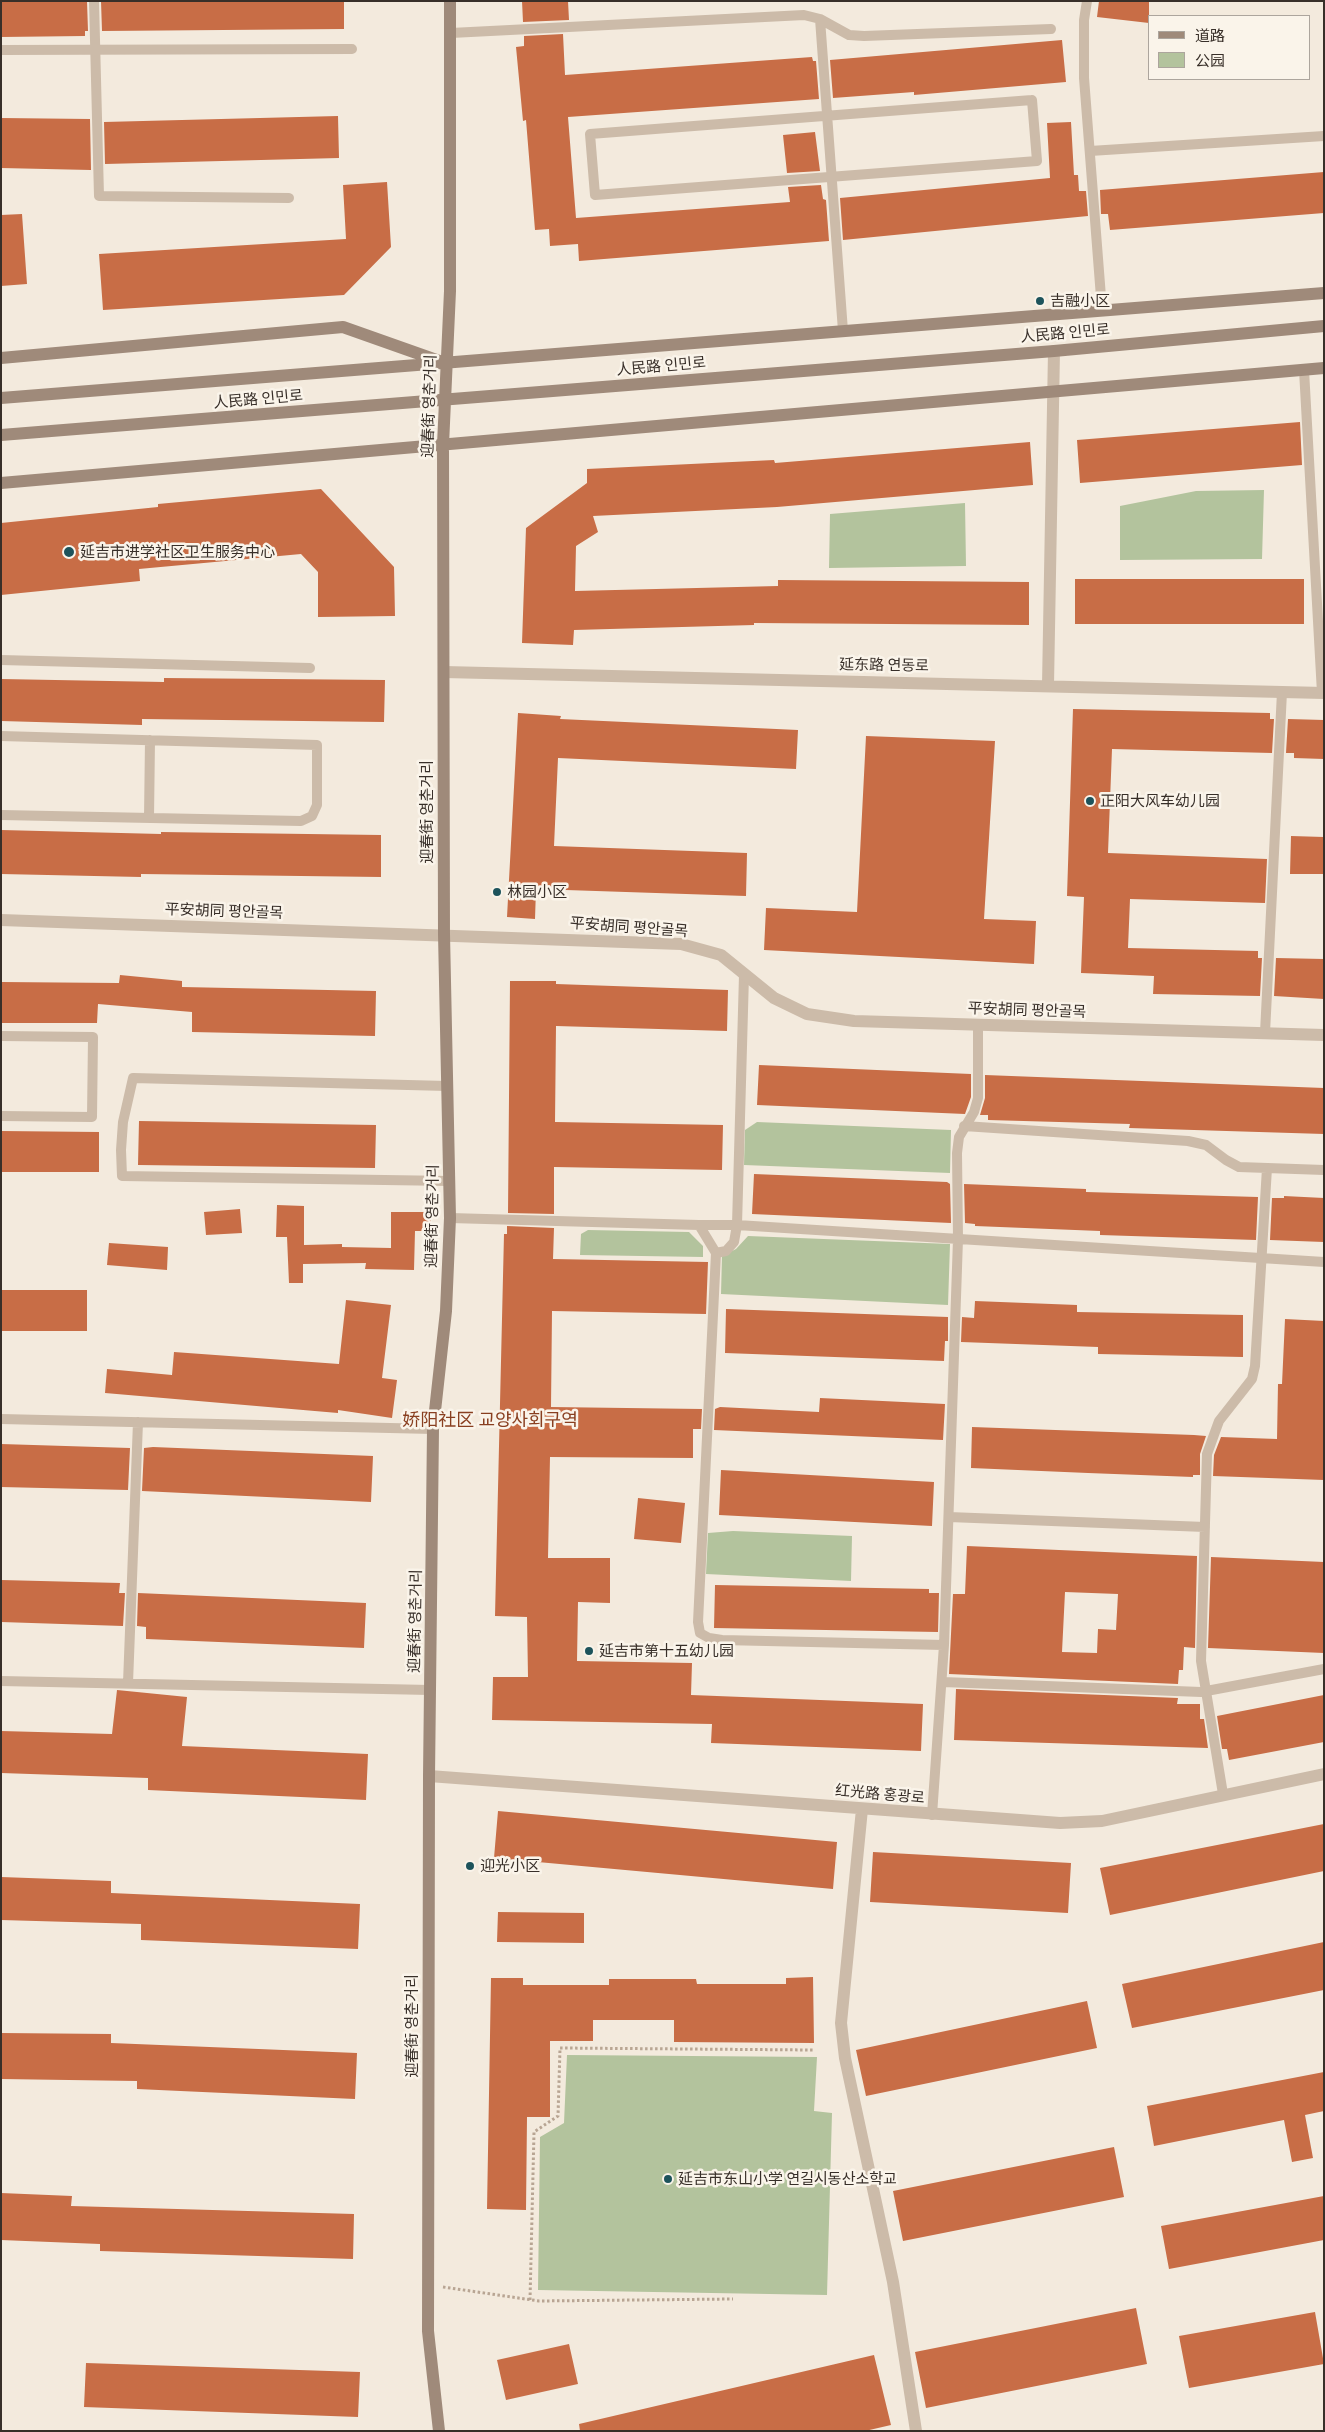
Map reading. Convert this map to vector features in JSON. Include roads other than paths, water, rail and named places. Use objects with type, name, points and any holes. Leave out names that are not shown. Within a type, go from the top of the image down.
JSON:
[{"type":"street","name":"迎春街 영춘거리","points":[[439,2431],[428,2332],[429,1776],[433,1429],[446,1311],[450,1218],[444,934],[443,445],[450,291],[450,1]]},
{"type":"street","name":"人民路 인민로","points":[[1,398],[1324,293]]},
{"type":"street","name":"人民路 인민로","points":[[1,435],[1054,351],[1324,326]]},
{"type":"street","points":[[1,358],[343,327],[447,364]]},
{"type":"street","points":[[1048,685],[1054,351]]},
{"type":"street","points":[[1,483],[1324,368]]},
{"type":"street","name":"延东路 연동로","points":[[444,672],[1323,693]]},
{"type":"street","name":"平安胡同 평안골목","points":[[1,920],[444,934],[681,944],[721,955],[774,998],[807,1014],[854,1021],[1324,1035]]},
{"type":"street","name":"红光路 홍광로","points":[[429,1776],[862,1808],[932,1815],[1060,1823],[1102,1820],[1324,1774]]},
{"type":"street","points":[[862,1808],[842,1996],[841,2023],[845,2058],[893,2282],[916,2431]]},
{"type":"lane","points":[[94,1],[98,196],[289,198]]},
{"type":"lane","points":[[1086,1],[1084,20],[1084,78],[1102,310]]},
{"type":"lane","points":[[451,33],[804,15],[820,19],[849,35],[864,36],[1051,29]]},
{"type":"lane","points":[[820,19],[843,331]]},
{"type":"lane","points":[[1,50],[352,49]]},
{"type":"lane","points":[[1032,100],[1037,161],[595,195],[590,134],[827,115],[1032,100]]},
{"type":"lane","points":[[1090,151],[1324,136]]},
{"type":"lane","points":[[1304,370],[1323,693]]},
{"type":"lane","points":[[1,660],[310,668]]},
{"type":"lane","points":[[1265,1034],[1282,692]]},
{"type":"lane","points":[[1,736],[318,745],[317,805],[312,816],[301,821],[1,815]]},
{"type":"lane","points":[[149,818],[150,740]]},
{"type":"lane","points":[[716,1253],[726,1250],[734,1242],[737,1225],[744,974]]},
{"type":"lane","points":[[932,1815],[943,1682],[958,1239],[957,1153],[959,1138],[964,1126],[974,1112],[978,1098],[978,1024]]},
{"type":"lane","points":[[1,1036],[92,1036],[92,1117],[1,1116]]},
{"type":"lane","points":[[447,1086],[133,1078],[123,1122],[121,1150],[122,1176],[450,1181]]},
{"type":"lane","points":[[964,1126],[1188,1141],[1206,1145],[1239,1167],[1324,1170]]},
{"type":"lane","points":[[1223,1794],[1201,1661],[1207,1454],[1219,1421],[1252,1378],[1255,1366],[1267,1168]]},
{"type":"lane","points":[[450,1218],[737,1225],[1324,1262]]},
{"type":"lane","points":[[699,1225],[716,1253],[698,1622],[700,1633],[709,1638],[722,1640],[944,1645]]},
{"type":"lane","points":[[1,1419],[433,1429]]},
{"type":"lane","points":[[128,1683],[138,1422]]},
{"type":"lane","points":[[948,1517],[1204,1527]]},
{"type":"lane","points":[[943,1682],[1207,1691],[1324,1669]]},
{"type":"lane","points":[[1,1681],[430,1690]]},
{"type":"place","name":"吉融小区","points":[[1040,301]]},
{"type":"place","name":"延吉市进学社区卫生服务中心","points":[[69,552]]},
{"type":"place","name":"正阳大风车幼儿园","points":[[1090,801]]},
{"type":"place","name":"林园小区","points":[[497,892]]},
{"type":"place","name":"延吉市第十五幼儿园","points":[[589,1651]]},
{"type":"place","name":"迎光小区","points":[[470,1866]]},
{"type":"place","name":"延吉市东山小学 연길시동산소학교","points":[[668,2179]]},
{"type":"district","name":"娇阳社区 교양사회구역","points":[[490,1420]]}]
